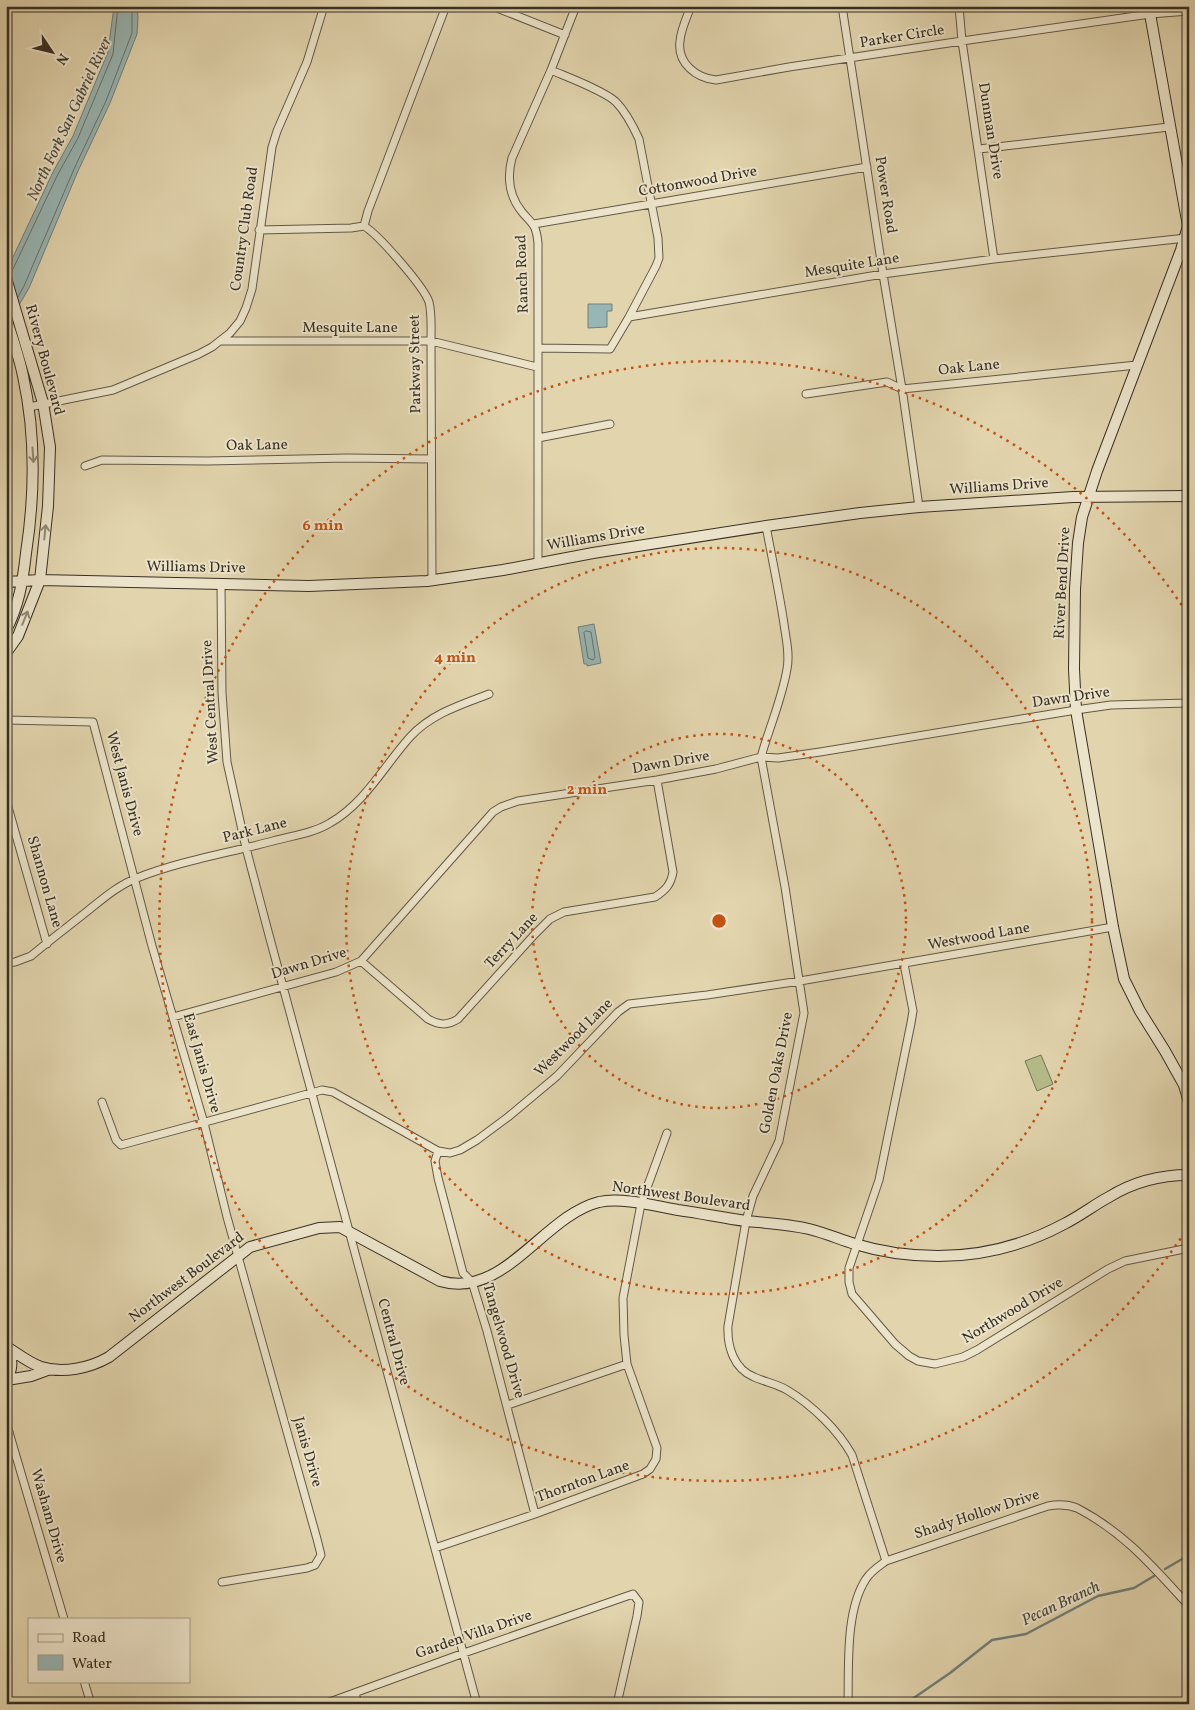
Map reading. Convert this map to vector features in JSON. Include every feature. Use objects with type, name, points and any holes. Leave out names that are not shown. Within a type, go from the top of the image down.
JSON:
[{"type":"street","name":"Country Club Road","points":[[29,407],[113,390],[199,354],[230,334],[246,308],[253,282],[272,147],[307,62],[324,6]]},
{"type":"street","points":[[259,230],[351,228],[364,226],[446,6]]},
{"type":"street","points":[[492,6],[565,35]]},
{"type":"street","name":"Ranch Road","points":[[538,563],[538,243],[534,224],[522,212],[512,195],[509,173],[512,158],[551,70],[576,6]]},
{"type":"street","name":"Parker Circle","points":[[691,6],[680,39],[680,50],[687,66],[703,78],[716,80],[962,42],[1150,10],[1189,11]]},
{"type":"street","name":"Power Road","points":[[842,6],[919,507]]},
{"type":"street","name":"Dunman Drive","points":[[960,6],[962,42],[994,259]]},
{"type":"street","name":"River Bend Drive","points":[[1150,10],[1169,127],[1188,226],[1187,238],[1137,365],[1088,496],[1082,517],[1078,543],[1074,670],[1076,710],[1113,927],[1124,979],[1140,1011],[1184,1085],[1189,1102]]},
{"type":"street","points":[[539,348],[610,349],[629,317],[659,258],[658,238],[639,139],[615,102],[604,94],[551,70]]},
{"type":"street","points":[[979,150],[1169,127]]},
{"type":"street","name":"Cottonwood Drive","points":[[534,224],[867,167]]},
{"type":"street","name":"Parkway Street","points":[[364,226],[380,238],[423,291],[428,302],[431,341],[432,580]]},
{"type":"street","name":"Mesquite Lane","points":[[629,317],[883,274],[994,259],[1187,238]]},
{"type":"street","name":"Rivery Boulevard","points":[[6,278],[43,403],[50,447],[50,478],[40,580],[18,636],[6,653]]},
{"type":"street","name":"Rivery Boulevard","points":[[6,318],[23,374],[29,407],[34,469],[23,581],[16,609],[6,630]]},
{"type":"street","name":"Mesquite Lane","points":[[220,341],[431,341],[537,367]]},
{"type":"street","name":"Oak Lane","points":[[806,394],[887,382],[902,389],[1137,365]]},
{"type":"street","points":[[538,438],[610,424]]},
{"type":"street","name":"Oak Lane","points":[[85,466],[102,460],[431,459]]},
{"type":"street","name":"Williams Drive","points":[[6,582],[40,580],[327,586],[432,580],[486,573],[766,526],[919,507],[1088,496],[1189,496]]},
{"type":"street","name":"Golden Oaks Drive","points":[[766,526],[788,656],[787,669],[778,705],[761,757],[804,1013],[779,1141],[753,1196],[746,1221],[728,1326],[728,1343],[734,1359],[744,1372],[785,1388],[796,1396],[835,1431],[848,1448],[852,1455],[886,1561]]},
{"type":"street","name":"West Central Drive","points":[[221,583],[222,693],[224,738],[229,776],[283,987]]},
{"type":"street","name":"Park Lane","points":[[6,963],[31,956],[118,888],[135,879],[162,870],[299,834],[330,823],[345,812],[370,788],[410,737],[422,726],[437,715],[489,694]]},
{"type":"street","name":"Dawn Drive","points":[[173,1017],[336,972],[361,961],[493,812],[500,807],[518,801],[658,780],[716,769],[761,757],[778,758],[820,752],[1076,710],[1111,705],[1189,703]]},
{"type":"street","name":"West Janis Drive","points":[[6,720],[93,722],[135,879]]},
{"type":"street","name":"Terry Lane","points":[[361,961],[428,1019],[441,1025],[458,1020],[534,934],[550,919],[564,912],[655,897],[666,889],[671,881],[673,872],[658,780]]},
{"type":"street","name":"Shannon Lane","points":[[6,800],[47,944]]},
{"type":"street","name":"East Janis Drive","points":[[135,879],[204,1123],[218,1186],[237,1256]]},
{"type":"street","name":"Westwood Lane","points":[[438,1151],[450,1153],[460,1150],[508,1117],[557,1076],[618,1012],[629,1004],[800,981],[1113,927]]},
{"type":"street","name":"Northwood Drive","points":[[904,964],[913,1011],[911,1023],[879,1180],[848,1268],[852,1294],[895,1344],[909,1356],[935,1364],[963,1357],[1108,1269],[1119,1264],[1189,1248]]},
{"type":"street","name":"Central Drive","points":[[283,987],[477,1704]]},
{"type":"street","points":[[102,1102],[116,1140],[121,1145],[322,1090],[333,1092],[438,1151]]},
{"type":"street","name":"Thornton Lane","points":[[435,1548],[631,1479],[650,1469],[656,1459],[657,1448],[626,1364],[623,1298],[641,1204],[667,1133]]},
{"type":"street","name":"Tangelwood Drive","points":[[438,1151],[434,1161],[463,1273],[472,1282],[508,1405],[535,1514]]},
{"type":"street","name":"Northwest Boulevard","points":[[7,1381],[31,1376],[50,1369],[85,1367],[101,1362],[237,1256],[259,1244],[319,1228],[340,1227],[440,1281],[456,1284],[472,1282],[493,1274],[577,1211],[603,1201],[641,1204],[803,1228],[856,1244],[893,1252],[924,1256],[963,1255],[991,1251],[1041,1236],[1129,1186],[1156,1178],[1189,1175]]},
{"type":"street","name":"Janis Drive","points":[[222,1582],[307,1568],[315,1565],[321,1555],[306,1496],[237,1256]]},
{"type":"street","points":[[7,1347],[11,1355],[12,1364],[7,1381]]},
{"type":"street","name":"Northwest Boulevard","points":[[7,1347],[29,1361],[50,1369]]},
{"type":"street","points":[[508,1405],[626,1364]]},
{"type":"street","name":"Washam Drive","points":[[6,1422],[64,1618]]},
{"type":"street","name":"Shady Hollow Drive","points":[[886,1561],[1046,1506],[1069,1505],[1090,1516],[1137,1549],[1189,1606]]},
{"type":"street","points":[[848,1704],[851,1631],[854,1613],[860,1591],[867,1578],[886,1561]]},
{"type":"street","name":"Garden Villa Drive","points":[[324,1704],[633,1594],[639,1602],[637,1616],[617,1704]]},
{"type":"street","points":[[84,1682],[91,1704]]},
{"type":"street","points":[[355,1693],[358,1704]]},
{"type":"green space","points":[[1041,1055],[1053,1084],[1037,1091],[1025,1061]]},
{"type":"water","points":[[114,6],[137,6],[137,34],[110,103],[78,171],[29,288],[6,327],[6,272],[53,172],[73,136],[108,52]]},
{"type":"water","points":[[588,304],[612,304],[612,311],[607,311],[607,327],[588,328]]},
{"type":"water","points":[[594,624],[601,663],[587,666],[587,664],[584,664],[578,627]]},
{"type":"waterway","name":"Pecan Branch","points":[[1165,1569],[1189,1555]]},
{"type":"waterway","name":"Pecan Branch","points":[[905,1704],[950,1673],[992,1640],[1026,1634],[1098,1596],[1134,1588],[1154,1576]]},
{"type":"water label","name":"North Fork San Gabriel River","points":[[70,119]]}]
